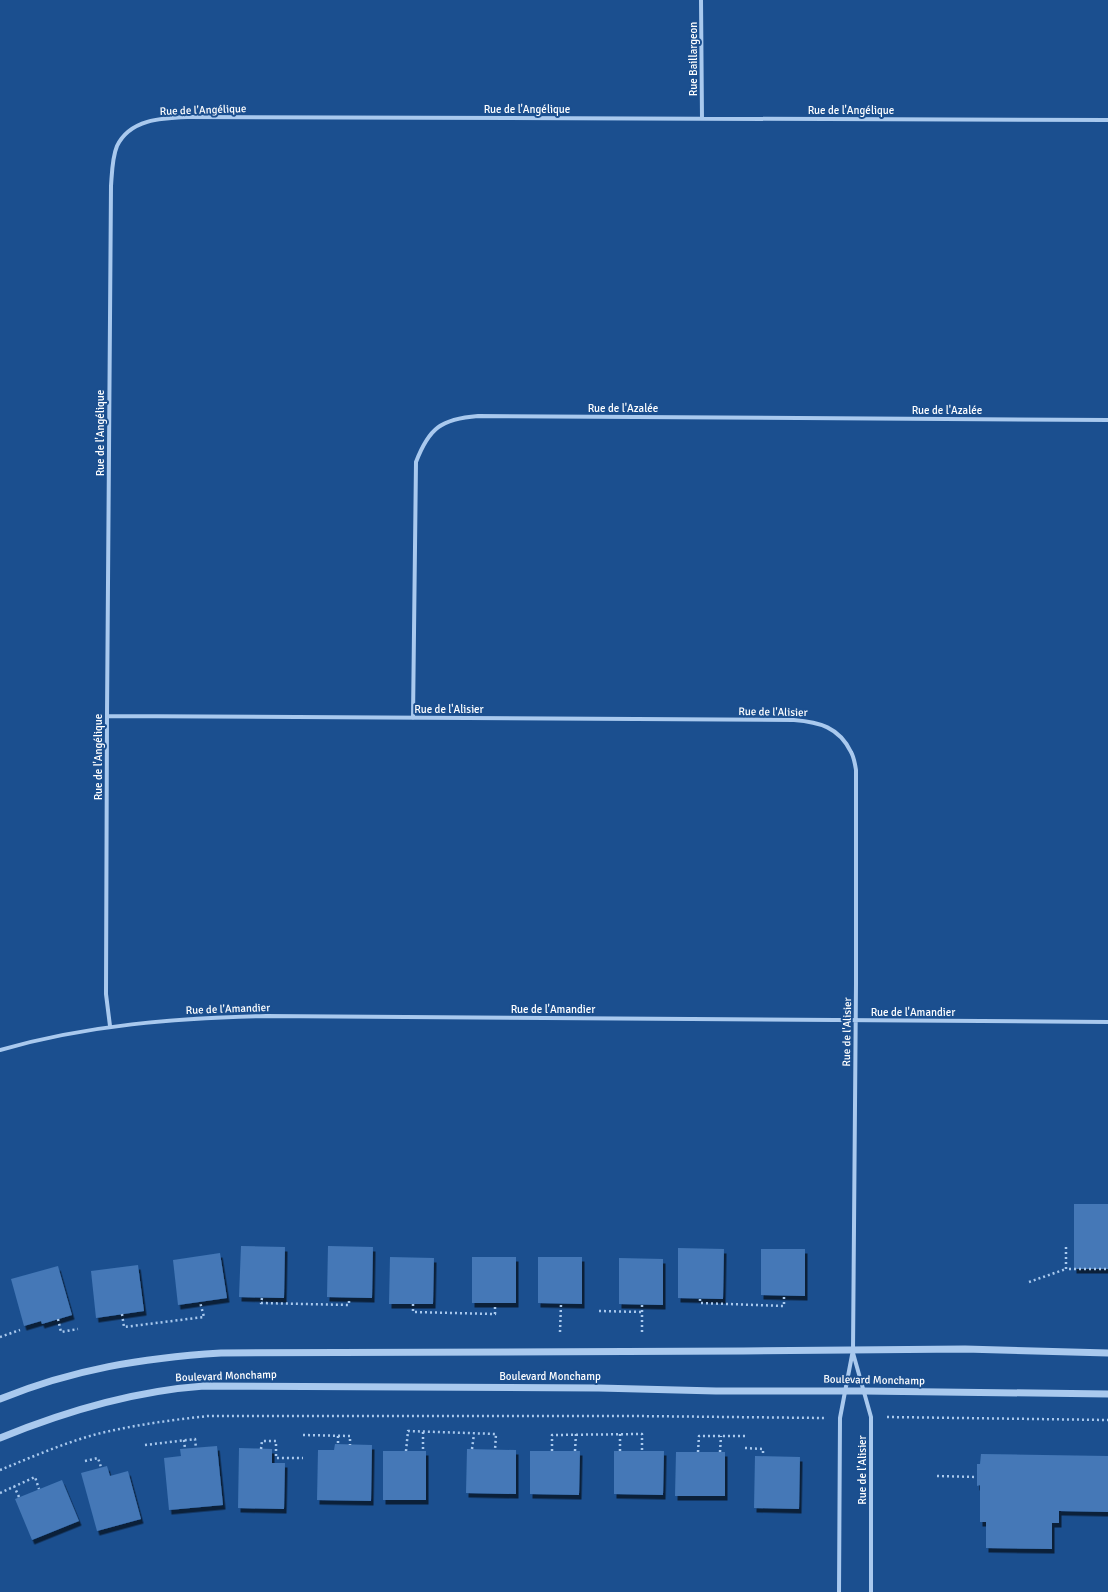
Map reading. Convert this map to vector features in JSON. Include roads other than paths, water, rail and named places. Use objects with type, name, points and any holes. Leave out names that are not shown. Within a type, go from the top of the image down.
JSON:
[{"type":"street","name":"Rue Baillargeon","points":[[701,0],[702,119]]},
{"type":"street","name":"Rue de l'Angélique","points":[[110,1026],[106,994],[111,186],[112,167],[117,146],[129,131],[145,122],[166,118],[188,117],[1108,120]]},
{"type":"street","name":"Rue de l'Azalée","points":[[413,718],[416,462],[422,447],[432,432],[444,423],[460,418],[478,416],[1108,420]]},
{"type":"street","name":"Rue de l'Alisier","points":[[107,716],[794,720],[812,721],[829,728],[842,738],[852,752],[856,770],[856,1021],[853,1350],[840,1418],[839,1592]]},
{"type":"street","name":"Rue de l'Amandier","points":[[0,1050],[74,1032],[110,1026],[218,1017],[266,1016],[1108,1022]]},
{"type":"street","name":"Boulevard Monchamp","points":[[0,1399],[45,1383],[101,1367],[169,1356],[221,1353],[965,1349],[1108,1353]]},
{"type":"street","name":"Rue de l'Alisier","points":[[853,1350],[871,1417],[871,1592]]},
{"type":"street","name":"Boulevard Monchamp","points":[[0,1438],[38,1423],[120,1398],[152,1392],[204,1386],[576,1388],[723,1391],[1108,1394]]}]
